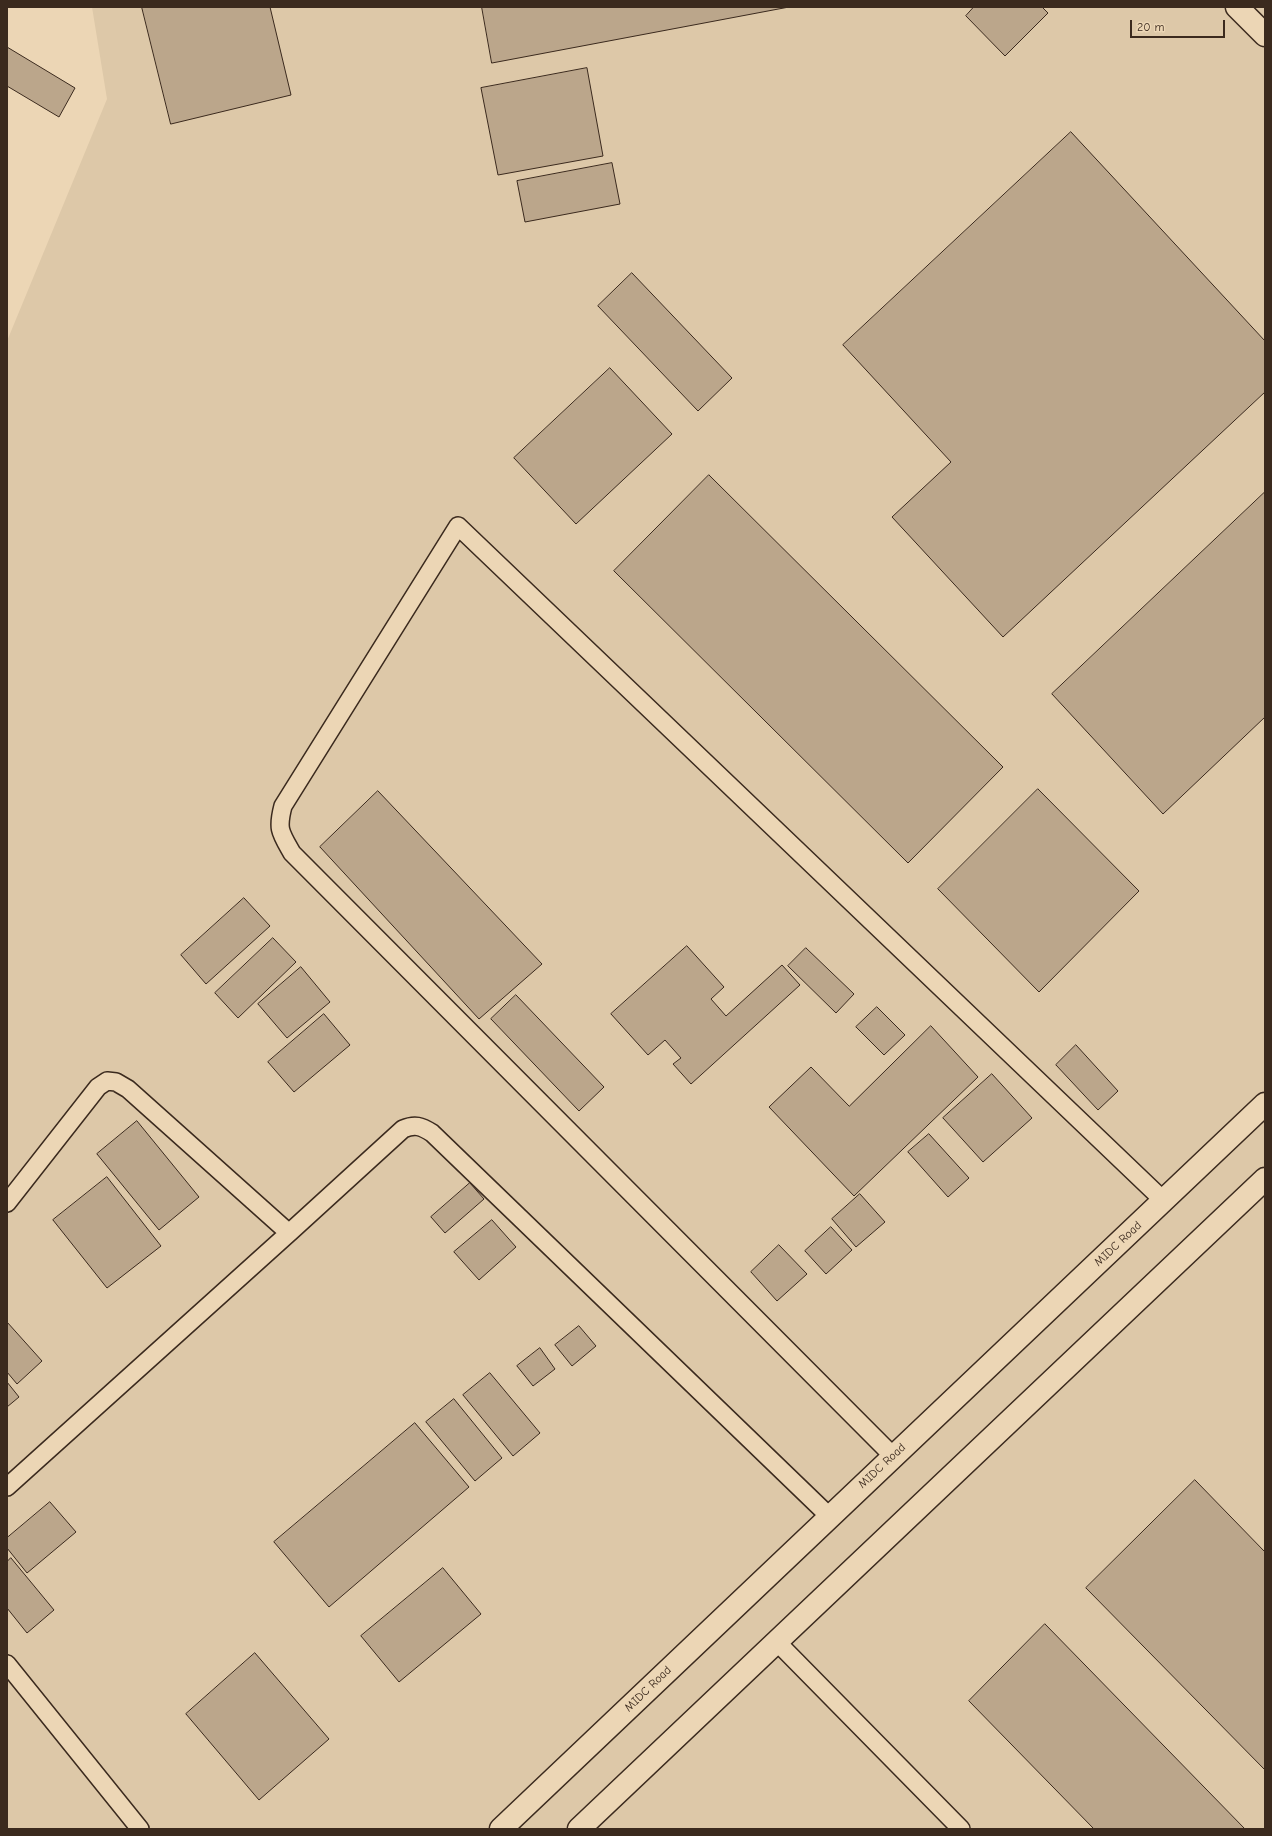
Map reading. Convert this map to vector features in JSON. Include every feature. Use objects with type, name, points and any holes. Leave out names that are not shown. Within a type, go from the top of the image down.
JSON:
[{"type":"main road","points":[[1237,7],[1265,35]]},
{"type":"main road","name":"MIDC Road","points":[[501,1829],[829,1516],[1265,1104]]},
{"type":"main road","points":[[579,1829],[1265,1179]]},
{"type":"lane","points":[[893,1456],[292,853],[283,838],[278,823],[283,806],[458,526],[1164,1201]]},
{"type":"lane","points":[[7,1203],[98,1088],[107,1081],[116,1082],[128,1089],[289,1233]]},
{"type":"lane","points":[[7,1487],[403,1129],[411,1126],[422,1126],[438,1138],[829,1516]]},
{"type":"lane","points":[[776,1641],[961,1829]]},
{"type":"lane","points":[[7,1664],[140,1829]]},
{"type":"shaded area","points":[[92,7],[1265,7],[1265,1829],[7,1829],[7,341],[107,99]]},
{"type":"building","points":[[142,7],[270,7],[291,95],[171,124]]},
{"type":"building","points":[[482,7],[789,7],[492,63]]},
{"type":"building","points":[[974,7],[1042,7],[1048,13],[1005,56],[966,16]]},
{"type":"building","points":[[7,47],[75,88],[59,117],[7,86]]},
{"type":"building","points":[[587,68],[603,156],[498,175],[481,88]]},
{"type":"building","points":[[1071,132],[1265,341],[1265,392],[1003,637],[892,517],[951,462],[843,345]]},
{"type":"building","points":[[612,163],[620,204],[525,222],[517,181]]},
{"type":"building","points":[[632,273],[732,378],[698,411],[598,306]]},
{"type":"building","points":[[610,368],[672,434],[576,524],[514,458]]},
{"type":"building","points":[[709,475],[1003,767],[908,863],[614,571]]},
{"type":"building","points":[[1265,492],[1265,717],[1163,814],[1052,694]]},
{"type":"building","points":[[1038,789],[1139,891],[1039,992],[938,889]]},
{"type":"building","points":[[378,791],[542,964],[479,1019],[320,847]]},
{"type":"building","points":[[244,898],[270,926],[206,984],[181,955]]},
{"type":"building","points":[[273,938],[296,962],[238,1018],[215,993]]},
{"type":"building","points":[[687,946],[724,987],[711,999],[726,1016],[782,965],[800,985],[691,1084],[673,1064],[681,1058],[665,1040],[648,1055],[611,1014]]},
{"type":"building","points":[[806,948],[854,994],[836,1013],[788,966]]},
{"type":"building","points":[[301,967],[330,1002],[287,1038],[258,1004]]},
{"type":"building","points":[[516,995],[604,1087],[579,1111],[491,1019]]},
{"type":"building","points":[[877,1007],[905,1035],[884,1055],[856,1027]]},
{"type":"building","points":[[324,1014],[350,1045],[294,1092],[268,1062]]},
{"type":"building","points":[[931,1026],[978,1077],[854,1196],[769,1107],[811,1067],[849,1106]]},
{"type":"building","points":[[1076,1045],[1118,1091],[1098,1110],[1056,1065]]},
{"type":"building","points":[[992,1074],[1032,1118],[983,1162],[943,1118]]},
{"type":"building","points":[[137,1121],[199,1197],[159,1230],[97,1154]]},
{"type":"building","points":[[929,1134],[969,1178],[948,1197],[908,1152]]},
{"type":"building","points":[[107,1177],[161,1246],[107,1288],[53,1220]]},
{"type":"building","points":[[470,1183],[484,1199],[445,1233],[431,1217]]},
{"type":"building","points":[[860,1194],[885,1222],[856,1247],[832,1219]]},
{"type":"building","points":[[492,1220],[516,1247],[479,1280],[454,1252]]},
{"type":"building","points":[[831,1227],[852,1250],[826,1274],[805,1251]]},
{"type":"building","points":[[779,1245],[807,1274],[777,1301],[751,1272]]},
{"type":"building","points":[[7,1322],[42,1361],[17,1384],[7,1372]]},
{"type":"building","points":[[579,1326],[596,1346],[572,1366],[555,1345]]},
{"type":"building","points":[[540,1348],[555,1369],[533,1386],[517,1366]]},
{"type":"building","points":[[490,1373],[540,1433],[513,1456],[463,1395]]},
{"type":"building","points":[[7,1382],[19,1397],[7,1407]]},
{"type":"building","points":[[454,1399],[502,1458],[475,1481],[426,1422]]},
{"type":"building","points":[[415,1423],[469,1487],[329,1607],[274,1542]]},
{"type":"building","points":[[1195,1480],[1265,1552],[1265,1770],[1086,1588]]},
{"type":"building","points":[[50,1502],[76,1532],[27,1573],[7,1548],[7,1538]]},
{"type":"building","points":[[11,1558],[54,1610],[27,1633],[7,1608],[7,1562]]},
{"type":"building","points":[[443,1568],[481,1614],[399,1682],[361,1636]]},
{"type":"building","points":[[1045,1624],[1245,1829],[1094,1829],[969,1701]]},
{"type":"building","points":[[255,1653],[329,1739],[259,1800],[186,1714]]}]
